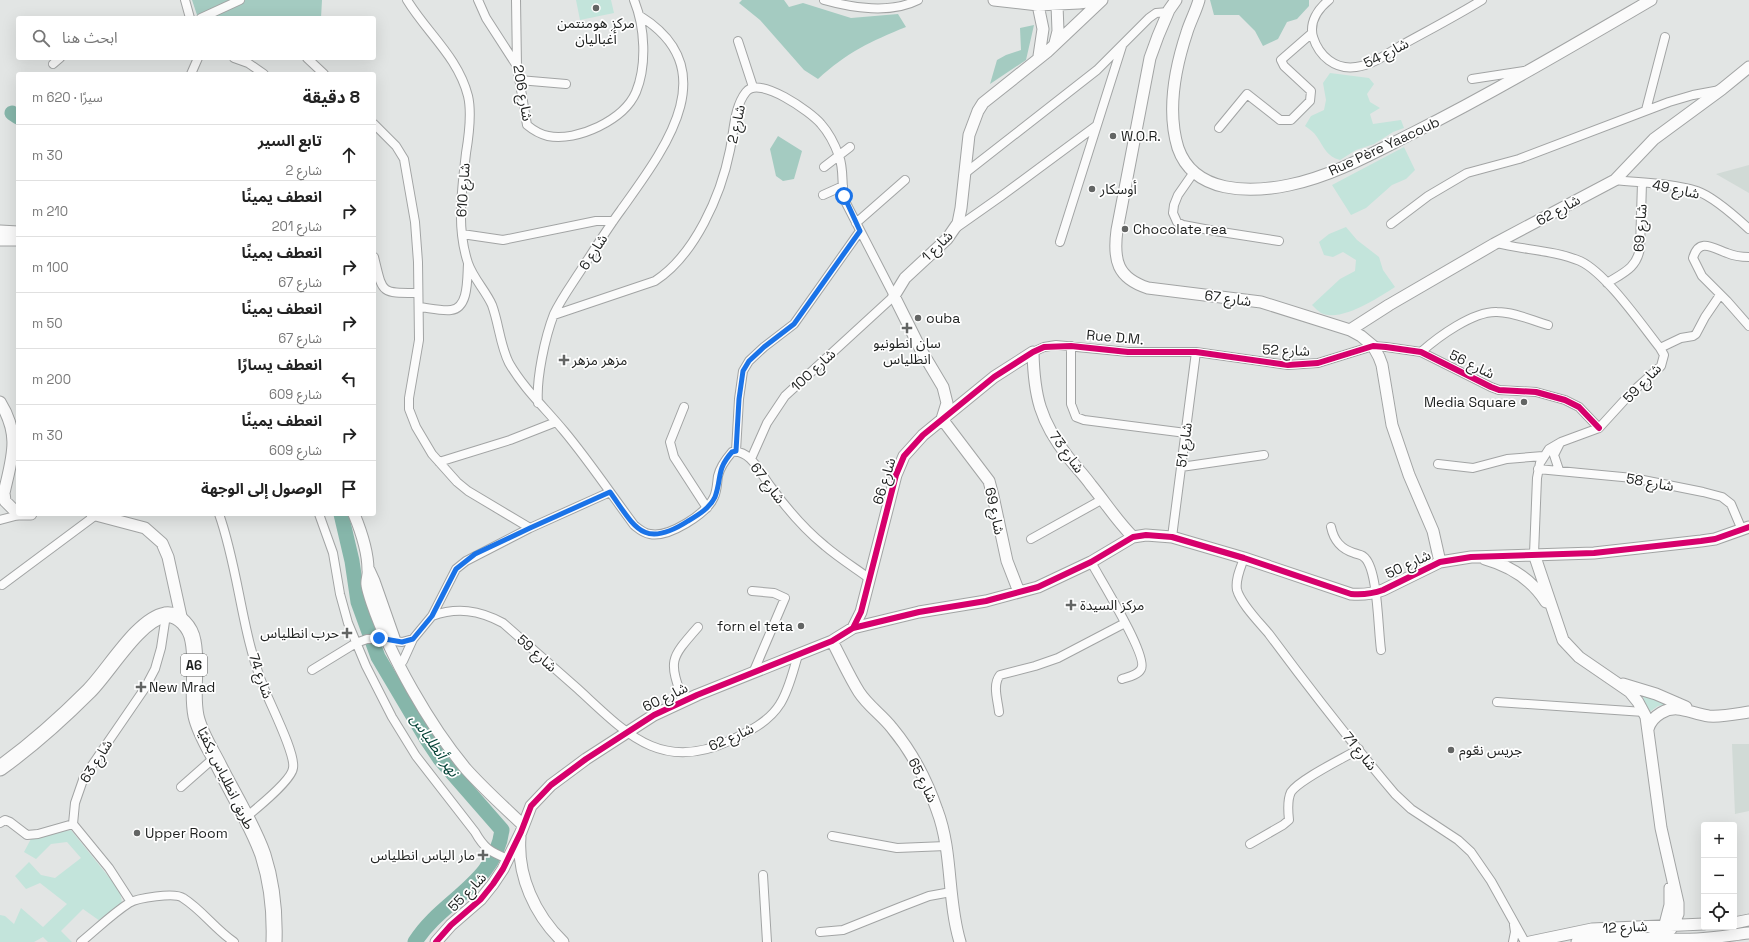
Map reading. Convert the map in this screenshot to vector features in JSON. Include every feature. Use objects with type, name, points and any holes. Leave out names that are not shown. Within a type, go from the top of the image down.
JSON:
[{"type":"highway","points":[[0,768],[35,742],[90,690],[134,636],[150,620],[166,615],[174,616],[182,621]]},
{"type":"highway","name":"طريق انطلياس بكفيّا","points":[[182,621],[189,629],[193,641],[194,706],[196,718],[263,855],[273,902],[274,942]]},
{"type":"street","points":[[184,0],[189,16]]},
{"type":"street","points":[[205,16],[240,0]]},
{"type":"street","name":"شارع 610","points":[[407,0],[454,64],[468,96],[468,140],[460,209],[462,234],[468,264],[491,304],[498,324],[504,354],[538,403]]},
{"type":"street","points":[[478,0],[486,18],[517,66]]},
{"type":"street","name":"شارع 206","points":[[516,0],[517,66],[527,125],[535,132],[547,136],[573,136],[605,124],[621,112],[635,93],[641,73],[640,16]]},
{"type":"street","points":[[634,0],[640,16]]},
{"type":"street","points":[[824,0],[841,5],[877,8],[906,5],[918,0]]},
{"type":"street","points":[[994,0],[1038,5],[1057,5],[1102,0]]},
{"type":"street","name":"شارع 1","points":[[894,296],[912,270],[935,250],[956,228],[961,208],[968,135],[978,111],[984,103],[1039,56],[1047,52],[1102,0]]},
{"type":"street","name":"شارع 67","points":[[1176,0],[1169,7],[1150,58],[1117,230],[1115,247],[1118,264],[1129,279],[1138,285],[1148,288],[1261,302],[1350,330],[1361,336],[1373,346],[1382,365],[1392,425],[1398,445],[1434,531],[1440,562]]},
{"type":"street","points":[[1219,128],[1247,94],[1280,120],[1291,120],[1310,101],[1311,91],[1284,66],[1281,60],[1312,33],[1316,12],[1329,0]]},
{"type":"street","name":"شارع 54","points":[[1312,33],[1318,50],[1330,61],[1339,65],[1356,67],[1383,56],[1482,0]]},
{"type":"street","name":"Rue Père Yaacoub","points":[[1196,3],[1180,55],[1174,91],[1174,121],[1179,150],[1186,163],[1194,172],[1205,180],[1227,188],[1245,190],[1288,185],[1351,165],[1454,113],[1533,70],[1651,0]]},
{"type":"street","points":[[1038,5],[1043,29],[1039,56]]},
{"type":"street","points":[[1055,43],[1058,31],[1057,5]]},
{"type":"street","points":[[964,174],[1072,91],[1154,14],[1169,7]]},
{"type":"street","name":"شارع 6","points":[[538,403],[537,392],[544,347],[554,315],[563,297],[613,220],[649,171],[668,140],[683,97],[684,83],[681,66],[674,46],[665,35],[640,16]]},
{"type":"street","points":[[1646,110],[1665,37]]},
{"type":"street","points":[[738,41],[753,87]]},
{"type":"street","points":[[1060,242],[1122,45]]},
{"type":"street","points":[[52,64],[57,60]]},
{"type":"street","points":[[192,72],[197,60]]},
{"type":"street","points":[[240,60],[248,63],[261,72]]},
{"type":"street","points":[[309,60],[322,72]]},
{"type":"street","name":"شارع 62","points":[[1350,330],[1389,305],[1496,243],[1615,180],[1654,139],[1722,90],[1749,67]]},
{"type":"street","points":[[1472,79],[1533,70]]},
{"type":"street","points":[[519,80],[566,84]]},
{"type":"street","name":"شارع 2","points":[[554,315],[656,281],[669,272],[687,252],[703,224],[725,174],[737,111],[748,89],[753,87],[767,89],[777,93],[810,114],[821,124],[839,156],[844,175],[844,196],[856,223],[894,296]]},
{"type":"street","points":[[1391,224],[1428,196],[1466,174],[1519,159],[1646,110],[1693,95],[1722,90]]},
{"type":"street","points":[[376,126],[396,146],[404,159],[415,222],[419,340],[409,398],[409,409],[420,436],[439,462],[457,482],[468,491],[530,528]]},
{"type":"street","points":[[956,228],[1096,126]]},
{"type":"street","points":[[824,167],[850,147]]},
{"type":"street","points":[[1194,172],[1178,195],[1174,205],[1173,213],[1177,222],[1183,225],[1215,231],[1279,240]]},
{"type":"street","points":[[856,223],[905,180]]},
{"type":"street","name":"شارع 49","points":[[1615,180],[1697,191],[1721,206],[1749,229]]},
{"type":"street","name":"شارع 69","points":[[1607,283],[1634,266],[1639,258],[1642,183]]},
{"type":"street","points":[[824,195],[843,186]]},
{"type":"street","points":[[462,234],[503,240],[596,221],[613,220]]},
{"type":"street","points":[[0,231],[16,232]]},
{"type":"street","points":[[736,451],[739,399],[743,371],[749,361],[764,347],[794,324],[860,231]]},
{"type":"street","points":[[0,240],[16,240]]},
{"type":"street","name":"شارع 59","points":[[1496,243],[1579,261],[1595,271],[1607,283],[1660,348],[1664,355],[1661,366],[1631,393],[1599,428],[1561,442],[1543,456]]},
{"type":"street","points":[[1749,257],[1742,257],[1727,253],[1705,245],[1698,247],[1695,250],[1693,258],[1702,276],[1749,326]]},
{"type":"street","points":[[376,264],[381,283],[387,291],[392,293],[418,293]]},
{"type":"street","points":[[419,307],[450,310],[458,308],[464,300],[468,264]]},
{"type":"street","points":[[1660,348],[1681,338],[1696,334],[1705,317],[1720,295]]},
{"type":"street","points":[[894,296],[921,350],[943,387],[947,403],[942,419]]},
{"type":"street","name":"شارع 100","points":[[751,459],[767,423],[785,396],[894,296]]},
{"type":"street","points":[[1421,352],[1449,330],[1490,312],[1520,316],[1548,325]]},
{"type":"street","points":[[1071,346],[1071,404],[1076,417],[1084,420],[1186,433]]},
{"type":"street","name":"Rue D.M.","points":[[1033,352],[1044,347],[1071,346],[1128,352],[1196,352]]},
{"type":"street","name":"شارع 56","points":[[1373,346],[1401,348],[1421,352],[1499,390],[1536,392],[1565,400],[1579,407],[1599,428]]},
{"type":"street","name":"شارع 52","points":[[1196,352],[1277,364],[1301,364],[1318,363],[1373,346]]},
{"type":"street","name":"شارع 66","points":[[853,628],[861,612],[901,461],[914,444],[942,419],[994,377],[1033,352]]},
{"type":"street","name":"شارع 73","points":[[1033,352],[1035,387],[1040,408],[1052,434],[1068,457],[1103,499],[1118,522],[1133,537]]},
{"type":"street","name":"شارع 51","points":[[1172,537],[1196,352]]},
{"type":"street","points":[[0,402],[8,415],[13,432],[14,443],[4,493],[5,501],[16,509]]},
{"type":"street","points":[[403,660],[413,639],[432,616],[456,569],[466,561],[530,528],[610,492],[556,422],[538,403]]},
{"type":"street","points":[[684,407],[670,442],[674,457],[707,508]]},
{"type":"street","name":"شارع 69","points":[[942,419],[989,481],[1007,561],[1019,592]]},
{"type":"street","points":[[439,462],[510,440],[556,422]]},
{"type":"street","points":[[1559,470],[1554,455],[1561,442]]},
{"type":"street","name":"شارع 67","points":[[610,492],[634,525],[641,531],[650,534],[669,532],[692,519],[707,508],[715,496],[719,473],[726,459],[732,452],[736,451],[751,459],[771,488],[798,521],[825,547],[870,579]]},
{"type":"street","points":[[1181,467],[1264,455]]},
{"type":"street","points":[[1438,464],[1473,468],[1507,459],[1543,456],[1538,469],[1534,554],[1562,640],[1572,652],[1618,682],[1633,695],[1644,712],[1648,729],[1661,828],[1669,866],[1670,905],[1663,934]]},
{"type":"street","name":"شارع 58","points":[[1538,469],[1633,478],[1722,497],[1731,504],[1745,529]]},
{"type":"street","points":[[1031,539],[1103,499]]},
{"type":"street","points":[[0,520],[16,516]]},
{"type":"street","points":[[2,585],[91,516]]},
{"type":"street","points":[[101,516],[145,528],[162,543],[168,557],[182,621]]},
{"type":"street","name":"شارع 74","points":[[219,516],[226,535],[236,585],[257,671],[290,751],[294,768],[290,777],[246,818]]},
{"type":"street","points":[[320,516],[333,553],[344,610],[356,643],[392,717],[416,756],[475,832],[482,845],[524,873]]},
{"type":"street","points":[[355,516],[360,531],[368,570],[374,581],[387,639],[418,699],[466,769],[523,825]]},
{"type":"street","points":[[1118,522],[1119,545]]},
{"type":"street","points":[[1331,527],[1335,540],[1339,545],[1354,553],[1361,554],[1366,558],[1373,577],[1376,592],[1381,650]]},
{"type":"street","name":"شارع 50","points":[[1133,537],[1154,534],[1172,537],[1244,558],[1351,594],[1360,595],[1376,592],[1440,562],[1471,557],[1594,553],[1715,539],[1745,529]]},
{"type":"street","points":[[853,628],[919,612],[986,601],[1019,592],[1052,581],[1091,562],[1133,537]]},
{"type":"street","points":[[1471,557],[1485,558],[1498,563],[1521,576],[1543,597],[1555,620]]},
{"type":"street","name":"شارع 71","points":[[1244,558],[1237,582],[1238,590],[1242,598],[1290,662],[1402,801],[1424,818],[1458,840],[1471,852],[1491,881],[1525,942]]},
{"type":"street","points":[[1091,562],[1135,642],[1143,664],[1142,669],[1138,673],[1122,679]]},
{"type":"street","points":[[752,591],[774,593],[785,598],[753,673]]},
{"type":"street","name":"شارع 59","points":[[432,616],[444,612],[468,610],[486,614],[503,623],[626,733]]},
{"type":"street","name":"شارع 63","points":[[73,824],[75,802],[84,777],[145,688],[155,669],[161,648],[166,615]]},
{"type":"street","points":[[999,712],[996,681],[1000,675],[1035,666],[1058,658],[1125,623]]},
{"type":"street","points":[[683,701],[673,669],[676,652],[698,627]]},
{"type":"street","name":"شارع 60","points":[[523,825],[530,806],[551,785],[586,759],[654,715],[683,701],[832,641],[853,628]]},
{"type":"street","points":[[312,670],[356,643],[367,639],[407,641],[413,639]]},
{"type":"street","points":[[387,639],[403,660],[425,699],[458,749],[523,825],[521,859],[531,895],[538,911],[548,926],[563,942]]},
{"type":"street","name":"شارع 65","points":[[832,641],[859,692],[892,727],[913,758],[928,787],[938,812],[946,846],[955,921],[960,942]]},
{"type":"street","name":"شارع 62","points":[[626,733],[651,746],[665,750],[693,752],[720,745],[754,728],[767,719],[778,707],[783,698],[798,655]]},
{"type":"street","points":[[1618,682],[1667,698],[1693,711]]},
{"type":"street","points":[[1497,702],[1644,712]]},
{"type":"street","points":[[1648,729],[1654,718],[1666,710],[1676,708],[1713,716],[1749,712]]},
{"type":"street","points":[[1250,844],[1283,825],[1288,820],[1289,799],[1292,792],[1305,781],[1359,749]]},
{"type":"street","points":[[181,787],[215,757]]},
{"type":"street","points":[[0,823],[5,820],[10,822],[27,835],[38,834],[73,824],[109,868],[131,902]]},
{"type":"street","name":"شارع 55","points":[[436,942],[450,925],[481,899],[504,861],[523,825]]},
{"type":"street","points":[[832,836],[896,848],[946,846]]},
{"type":"street","points":[[763,875],[767,942]]},
{"type":"street","points":[[820,932],[842,930],[929,896],[951,892]]},
{"type":"street","points":[[81,942],[91,938],[131,902],[168,895],[181,896],[224,935],[234,942]]},
{"type":"street","points":[[1737,922],[1749,920]]},
{"type":"street","points":[[1513,942],[1515,932],[1514,924]]},
{"type":"street","points":[[1663,934],[1701,925]]},
{"type":"street","name":"شارع 12","points":[[1530,942],[1592,929],[1663,934]]},
{"type":"street","points":[[1663,934],[1696,939],[1749,933]]},
{"type":"street","name":"شارع 12","points":[[1577,942],[1610,937],[1663,934]]},
{"type":"shaded area","points":[[1749,165],[1749,193],[1716,174]]},
{"type":"shaded area","points":[[1732,744],[1749,744],[1749,811],[1735,814]]},
{"type":"green space","points":[[192,0],[322,0],[321,16],[197,16]]},
{"type":"green space","name":"مركز هومنتمن أغباليان","points":[[576,0],[611,0],[614,13],[580,20]]},
{"type":"green space","points":[[742,0],[784,0],[789,7],[803,3],[851,18],[898,14],[906,27],[859,48],[818,79],[804,70],[760,20],[739,3]]},
{"type":"green space","points":[[1210,0],[1309,0],[1309,6],[1297,19],[1287,22],[1278,39],[1263,46],[1255,31],[1239,15],[1214,15]]},
{"type":"green space","points":[[1034,25],[1026,60],[990,84],[997,60],[1021,50],[1020,28]]},
{"type":"green space","points":[[1330,73],[1369,78],[1374,84],[1367,94],[1370,102],[1380,108],[1370,114],[1373,124],[1401,120],[1404,128],[1393,132],[1374,144],[1356,150],[1340,160],[1332,157],[1314,134],[1305,126],[1311,116],[1324,110],[1326,100],[1323,83]]},
{"type":"green space","points":[[778,136],[802,151],[794,179],[783,181],[776,176],[770,149]]},
{"type":"green space","points":[[1404,147],[1415,170],[1406,179],[1392,185],[1366,208],[1351,215],[1332,185]]},
{"type":"green space","points":[[1346,227],[1357,240],[1379,257],[1383,270],[1395,287],[1360,308],[1339,315],[1329,315],[1321,313],[1312,305],[1340,279],[1355,271],[1356,260],[1343,252],[1333,257],[1324,255],[1319,242],[1329,234]]},
{"type":"green space","points":[[1641,691],[1668,704],[1658,706],[1648,713]]},
{"type":"green space","points":[[71,830],[120,891],[122,903],[100,921],[83,909],[61,931],[72,942],[48,942],[43,937],[34,942],[0,942],[0,915],[5,916],[14,924],[21,908],[43,927],[67,904],[40,883],[26,889],[15,876],[29,862],[41,875],[55,878],[81,858],[67,842],[51,844],[36,859],[24,852],[32,837]]},
{"type":"waterway","name":"نهر أنطلياس","points":[[12,113],[16,116]]},
{"type":"waterway","name":"نهر أنطلياس","points":[[341,516],[352,561],[358,602],[378,657],[440,759],[502,830],[497,849],[489,864],[478,878],[426,927],[415,942]]},
{"type":"cycle path","points":[[853,628],[861,612],[896,475],[904,456],[923,435],[994,377],[1033,352],[1044,347],[1071,346],[1128,352],[1196,352],[1288,365],[1318,363],[1373,346],[1421,352],[1499,390],[1536,392],[1565,400],[1579,407],[1599,428]]},
{"type":"cycle path","points":[[436,942],[451,925],[481,899],[493,884],[503,869],[521,832],[531,806],[551,785],[586,759],[654,715],[697,695],[832,641],[853,628],[919,612],[986,601],[1038,587],[1091,562],[1133,537],[1146,535],[1172,537],[1244,558],[1351,594],[1360,594],[1383,590],[1440,562],[1471,557],[1594,553],[1701,541],[1715,539],[1749,527]]},
{"type":"place","name":"مركز هومنتمن أغباليان","points":[[596,8]]},
{"type":"place","name":"W.O.R.","points":[[1113,136]]},
{"type":"place","name":"أوسكار","points":[[1092,189]]},
{"type":"place","name":"Chocolate rea","points":[[1125,229]]},
{"type":"place","name":"ouba","points":[[918,318]]},
{"type":"place","name":"سان انطونيو انطلياس","points":[[907,328]]},
{"type":"place","name":"مزهر مزهر","points":[[564,360]]},
{"type":"place","name":"Media Square","points":[[1524,402]]},
{"type":"place","name":"مركز السيدة","points":[[1071,605]]},
{"type":"place","name":"forn el teta","points":[[801,626]]},
{"type":"place","name":"حرب انطلياس","points":[[347,633]]},
{"type":"place","name":"New Mrad","points":[[141,687]]},
{"type":"place","name":"جريس نعّوم","points":[[1451,750]]},
{"type":"place","name":"Upper Room","points":[[137,833]]},
{"type":"place","name":"مار الياس انطلياس","points":[[483,855]]},
{"type":"route","points":[[379,638],[402,642],[413,639],[432,616],[456,569],[475,554],[610,492],[634,525],[641,531],[650,534],[669,532],[707,508],[715,496],[719,473],[726,459],[732,452],[736,451],[739,399],[743,371],[749,361],[764,347],[794,324],[860,231],[844,196]]}]
